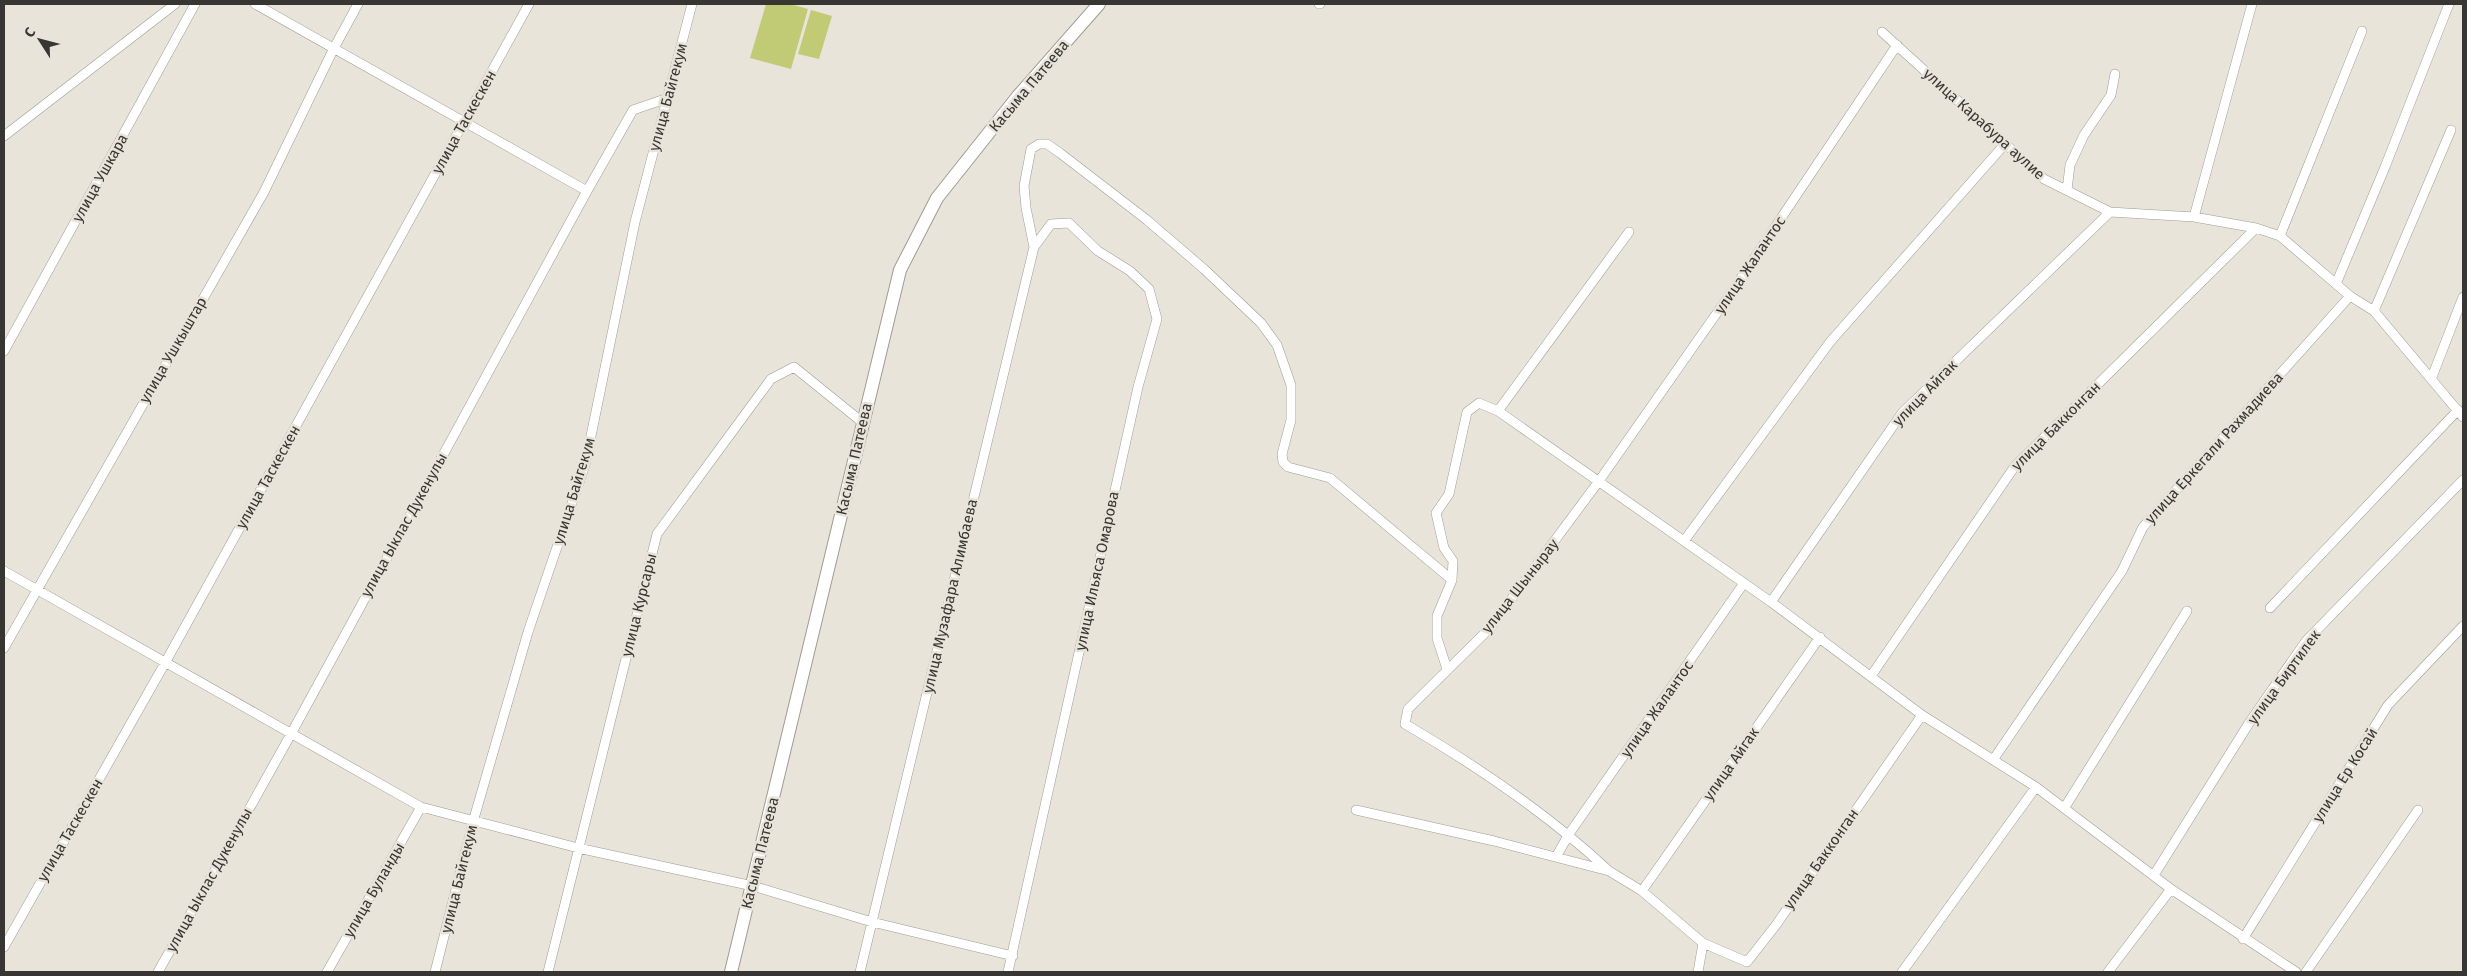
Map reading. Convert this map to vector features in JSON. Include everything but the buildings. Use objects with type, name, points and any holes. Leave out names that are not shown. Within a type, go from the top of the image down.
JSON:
[{"type":"main road","name":"Касыма Патеева","points":[[731,972],[900,270],[937,198],[1018,96],[1099,4]]},
{"type":"street","points":[[4,136],[175,4]]},
{"type":"street","name":"улица Ушкара","points":[[4,351],[195,4]]},
{"type":"street","points":[[255,4],[586,191]]},
{"type":"street","name":"улица Ушкыштар","points":[[4,648],[264,192],[334,48],[358,4]]},
{"type":"street","name":"улица Таскескен","points":[[4,947],[165,664],[529,4]]},
{"type":"street","name":"улица Байгекум","points":[[435,972],[473,822],[528,632],[585,465],[635,222],[692,4]]},
{"type":"street","points":[[2194,217],[2252,4]]},
{"type":"street","points":[[2336,284],[2385,167],[2449,4]]},
{"type":"street","points":[[2280,236],[2362,31]]},
{"type":"street","name":"улица Карабура аулие","points":[[1882,32],[2044,179],[2110,212],[2194,217],[2256,228],[2280,236],[2350,296],[2374,311],[2432,377],[2460,413]]},
{"type":"street","name":"улица Жалантос","points":[[1599,481],[1733,290],[1897,45]]},
{"type":"street","points":[[2067,190],[2070,165],[2084,135],[2110,95],[2115,74]]},
{"type":"street","name":"улица Ыклас Дукенулы","points":[[158,972],[291,734],[586,191],[633,110],[668,98]]},
{"type":"street","points":[[2374,311],[2451,130]]},
{"type":"street","points":[[1034,247],[1026,208],[1024,186],[1031,149],[1039,144],[1047,144],[1147,220],[1204,269],[1261,323],[1277,345],[1291,385],[1291,420],[1282,454],[1283,462],[1288,466],[1330,478],[1452,580]]},
{"type":"street","points":[[1684,541],[1830,342],[2005,144]]},
{"type":"street","name":"улица Айгак","points":[[1771,602],[1902,412],[2110,212]]},
{"type":"street","name":"улица Ильяса Омарова","points":[[1008,972],[1138,387],[1156,319],[1149,289],[1130,270],[1098,250],[1069,223],[1051,224]]},
{"type":"street","name":"улица Музафара Алимбаева","points":[[860,972],[1034,247],[1051,224]]},
{"type":"street","name":"улица Бакконган","points":[[1872,676],[2015,466],[2256,228]]},
{"type":"street","points":[[1498,411],[1629,232]]},
{"type":"street","name":"улица Еркегали Рахмадиева","points":[[1993,760],[2122,571],[2143,527],[2350,296]]},
{"type":"street","points":[[2432,377],[2463,297]]},
{"type":"street","name":"улица Курсары","points":[[548,972],[657,534],[770,380],[794,367],[862,422]]},
{"type":"street","points":[[1447,669],[1437,638],[1437,616],[1452,580],[1453,560],[1444,548],[1436,512],[1449,494],[1467,412],[1479,403],[1498,411],[1599,481],[1820,637],[1922,715],[2036,787],[2065,807],[2171,889],[2296,972]]},
{"type":"street","points":[[2270,608],[2460,413]]},
{"type":"street","name":"улица Биртилек","points":[[2154,875],[2251,720],[2306,641],[2463,480]]},
{"type":"street","name":"улица Шынырау","points":[[1569,834],[1439,744],[1404,724],[1408,709],[1489,629],[1599,481]]},
{"type":"street","points":[[4,571],[165,664],[421,807],[578,848],[752,886],[872,922],[1012,956]]},
{"type":"street","name":"улица Жалантос","points":[[1556,857],[1569,834],[1744,583]]},
{"type":"street","points":[[2065,807],[2187,612]]},
{"type":"street","name":"улица Ер Косай","points":[[2243,938],[2388,705],[2463,626]]},
{"type":"street","name":"улица Айгак","points":[[1642,891],[1820,637]]},
{"type":"street","name":"улица Бакконган","points":[[1703,942],[1747,962],[1776,925],[1922,715]]},
{"type":"street","points":[[1902,972],[2036,787]]},
{"type":"street","name":"улица Буланды","points":[[327,972],[421,807]]},
{"type":"street","points":[[1356,810],[1609,871]]},
{"type":"street","points":[[2306,972],[2418,810]]},
{"type":"street","points":[[1569,834],[1609,871],[1642,891],[1703,942],[1698,972]]},
{"type":"street","points":[[2108,972],[2171,889]]},
{"type":"green space","points":[[766,4],[790,4],[808,9],[791,69],[750,58]]},
{"type":"green space","points":[[811,10],[832,16],[819,59],[798,54]]}]
